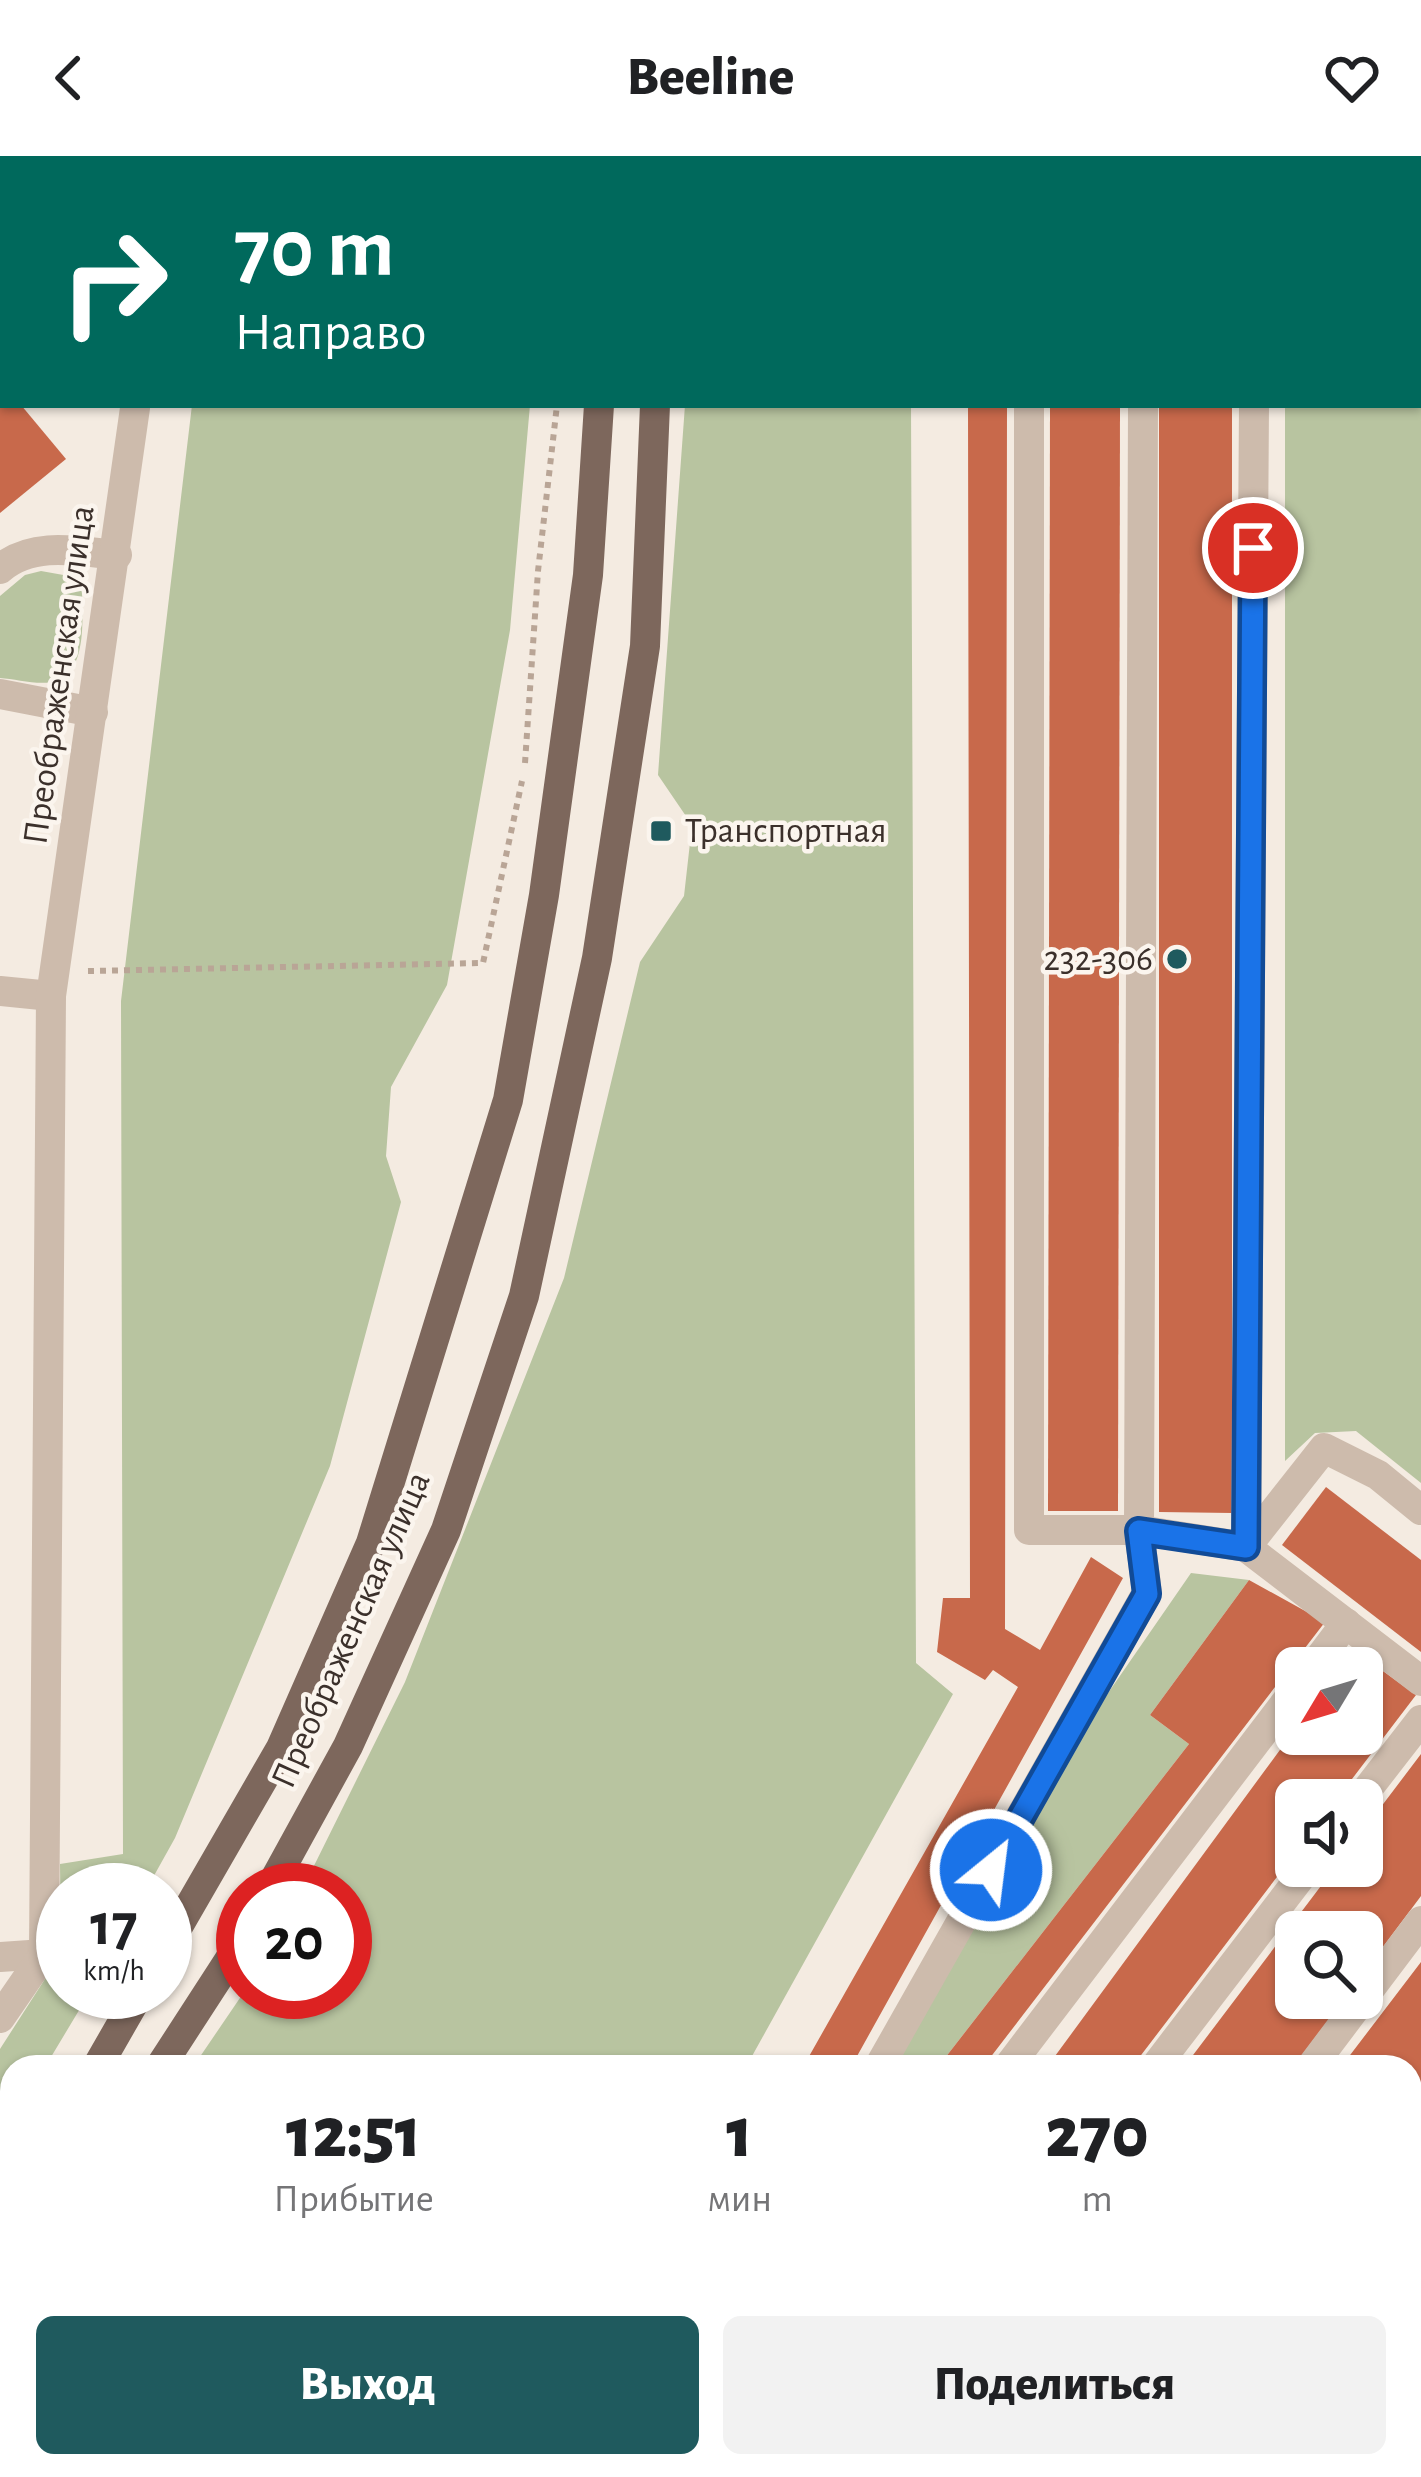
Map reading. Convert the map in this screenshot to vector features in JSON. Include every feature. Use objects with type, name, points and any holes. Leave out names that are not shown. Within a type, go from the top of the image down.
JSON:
[{"type":"main road","name":"Преображенская улица","points":[[192,1902],[281,1748],[371,1543],[508,1100],[544,895],[585,598],[599,408]]},
{"type":"main road","name":"Преображенская улица","points":[[284,1863],[348,1745],[446,1530],[524,1296],[597,958],[645,646],[655,408]]},
{"type":"main road","points":[[168,2055],[216,1981]]},
{"type":"main road","points":[[104,2055],[125,2019]]},
{"type":"street","name":"Преображенская улица","points":[[45,1863],[52,984],[135,408]]},
{"type":"street","points":[[1029,408],[1029,1530],[1139,1531],[1246,1547],[1421,1681]]},
{"type":"street","points":[[886,2055],[1147,1594],[1139,1531],[1143,408]]},
{"type":"street","points":[[1246,1547],[1254,408]]},
{"type":"street","points":[[0,569],[9,561],[50,549],[117,555]]},
{"type":"street","points":[[0,694],[93,712]]},
{"type":"street","points":[[0,991],[52,984]]},
{"type":"street","points":[[1246,1547],[1324,1448],[1378,1475],[1421,1510]]},
{"type":"street","points":[[1328,1647],[1346,1623]]},
{"type":"street","points":[[1017,2055],[1275,1717]]},
{"type":"street","points":[[1376,1779],[1421,1720]]},
{"type":"street","points":[[1164,2055],[1293,1887]]},
{"type":"street","points":[[1320,2055],[1421,1921]]},
{"type":"street","points":[[0,1957],[36,1955]]},
{"type":"street","points":[[0,2018],[36,1966]]},
{"type":"path","points":[[52,984],[484,963],[524,772],[538,571],[557,408]]},
{"type":"green space","points":[[192,408],[530,408],[510,630],[447,985],[391,1087],[386,1156],[401,1202],[330,1466],[161,1863],[66,1863],[123,1854],[121,1001]]},
{"type":"green space","points":[[685,408],[911,408],[916,1663],[953,1694],[753,2055],[201,2055],[226,2019],[372,2019],[372,1863],[315,1863],[405,1682],[564,1278],[640,962],[684,896],[692,825],[658,775]]},
{"type":"green space","points":[[1285,408],[1421,408],[1421,1483],[1356,1431],[1315,1433],[1285,1461]]},
{"type":"green space","points":[[41,571],[69,576],[82,588],[81,639],[75,664],[53,682],[0,678],[0,596],[25,575]]},
{"type":"green space","points":[[1191,1573],[1249,1580],[1150,1715],[1189,1744],[947,2055],[900,2055],[1086,1725]]},
{"type":"green space","points":[[36,1993],[36,2019],[74,2019],[52,2055],[0,2055]]},
{"type":"building","points":[[0,408],[24,408],[66,459],[0,513]]},
{"type":"building","points":[[968,408],[1007,408],[1005,1629],[1040,1650],[1091,1557],[1123,1578],[858,2055],[810,2055],[1018,1687],[993,1670],[985,1680],[937,1652],[943,1598],[970,1598]]},
{"type":"building","points":[[1050,408],[1120,408],[1118,1511],[1048,1511]]},
{"type":"building","points":[[1159,408],[1232,408],[1232,1513],[1159,1512]]},
{"type":"building","points":[[1326,1487],[1421,1560],[1421,1652],[1282,1545]]},
{"type":"building","points":[[1249,1580],[1325,1622],[1306,1647],[1275,1647],[1275,1687],[992,2055],[947,2055],[1189,1744],[1150,1715]]},
{"type":"building","points":[[1383,1671],[1416,1695],[1383,1738]]},
{"type":"building","points":[[1421,1754],[1421,1896],[1383,1947],[1383,1911],[1302,1911],[1320,1887],[1383,1887],[1383,1804]]},
{"type":"building","points":[[1276,1755],[1370,1755],[1352,1779],[1275,1779],[1275,1880],[1141,2055],[1056,2055]]},
{"type":"building","points":[[1275,1947],[1275,2019],[1329,2019],[1302,2055],[1193,2055]]},
{"type":"building","points":[[1421,1962],[1421,2055],[1350,2055],[1378,2019],[1383,2019],[1383,2012]]},
{"type":"place","name":"Транспортная","points":[[661,831]]},
{"type":"place","name":"232-306","points":[[1177,959]]},
{"type":"route","points":[[991,1870],[1147,1594],[1139,1531],[1246,1547],[1253,548]]}]
